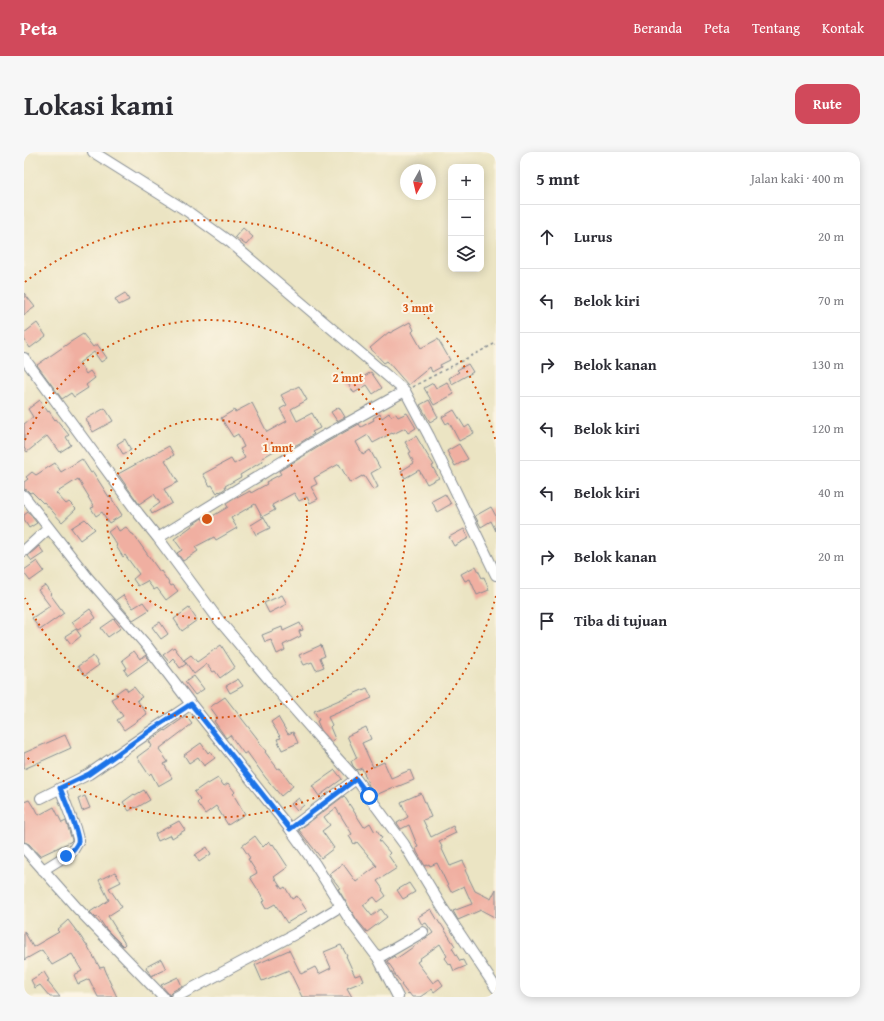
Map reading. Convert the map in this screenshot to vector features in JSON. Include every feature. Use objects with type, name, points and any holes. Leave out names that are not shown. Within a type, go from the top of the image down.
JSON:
[{"type":"street","points":[[93,152],[187,211],[230,242],[405,391],[429,436],[496,575]]},
{"type":"street","points":[[24,358],[218,619],[287,701],[356,779],[404,844],[442,907],[496,988]]},
{"type":"street","points":[[158,538],[322,437],[405,391]]},
{"type":"street","points":[[24,496],[88,578],[147,646],[290,829],[315,864],[341,906],[378,958],[398,997]]},
{"type":"street","points":[[24,551],[49,528]]},
{"type":"street","points":[[41,798],[89,774],[191,704]]},
{"type":"street","points":[[290,829],[356,779]]},
{"type":"street","points":[[43,870],[72,852],[78,842],[75,828],[60,788]]},
{"type":"street","points":[[24,848],[77,908],[162,997]]},
{"type":"street","points":[[176,997],[294,934],[341,906]]},
{"type":"street","points":[[378,958],[423,932]]},
{"type":"path","points":[[405,391],[496,343]]},
{"type":"building","points":[[243,228],[253,237],[246,245],[235,237]]},
{"type":"building","points":[[24,293],[35,307],[24,315]]},
{"type":"building","points":[[125,293],[129,300],[119,305],[115,299]]},
{"type":"building","points":[[410,322],[414,330],[412,332],[421,348],[438,339],[450,360],[440,365],[441,367],[432,372],[430,367],[408,385],[387,361],[384,363],[370,348],[389,332],[390,333]]},
{"type":"building","points":[[37,323],[46,336],[30,348],[24,339],[24,333]]},
{"type":"building","points":[[83,334],[93,347],[97,344],[107,358],[101,362],[94,352],[79,363],[86,374],[90,371],[95,378],[86,385],[88,388],[74,397],[71,393],[62,399],[37,365]]},
{"type":"building","points":[[468,364],[473,372],[452,384],[449,378],[459,372],[457,370]]},
{"type":"building","points":[[371,372],[382,388],[373,394],[367,385],[354,393],[347,382],[354,377],[357,381]]},
{"type":"building","points":[[447,382],[454,394],[434,405],[424,388],[433,383],[436,388]]},
{"type":"building","points":[[299,386],[307,400],[291,409],[297,421],[312,413],[320,428],[312,432],[314,434],[300,443],[292,447],[290,445],[281,451],[279,448],[262,458],[263,461],[240,475],[241,477],[225,486],[226,488],[217,493],[212,485],[210,486],[203,474],[231,459],[234,464],[245,458],[240,449],[244,447],[238,434],[233,437],[221,418],[234,410],[235,412],[252,403],[267,432],[287,421],[280,409],[287,405],[281,395]]},
{"type":"building","points":[[40,400],[48,412],[49,411],[69,435],[66,437],[71,445],[60,452],[47,436],[27,452],[24,448],[24,424],[33,417],[28,409]]},
{"type":"building","points":[[429,400],[438,417],[430,422],[420,405]]},
{"type":"building","points":[[339,407],[345,417],[337,421],[331,412]]},
{"type":"building","points":[[105,408],[113,421],[93,432],[86,419]]},
{"type":"building","points":[[454,410],[465,428],[469,425],[474,433],[459,441],[449,422],[446,424],[442,417]]},
{"type":"building","points":[[389,413],[391,416],[396,414],[398,417],[407,413],[416,428],[408,433],[405,428],[373,443],[368,435],[356,442],[363,455],[370,450],[380,468],[371,473],[378,487],[373,490],[364,476],[350,483],[339,464],[314,478],[317,484],[311,487],[318,499],[310,503],[307,497],[299,501],[294,493],[272,505],[275,510],[262,517],[255,504],[231,518],[237,528],[216,540],[214,537],[195,547],[198,551],[183,561],[177,553],[182,550],[174,539],[202,518],[204,521],[228,507],[226,504],[237,497],[250,491],[251,493],[267,484],[266,482],[281,474],[279,471],[325,443],[359,424],[361,427],[374,420],[373,418],[380,414],[382,418]]},
{"type":"building","points":[[416,436],[434,465],[432,466],[439,478],[427,484],[419,470],[405,478],[401,471],[414,463],[409,453],[411,452],[405,442]]},
{"type":"building","points":[[125,439],[131,450],[123,454],[117,444]]},
{"type":"building","points":[[459,444],[468,459],[455,466],[447,451]]},
{"type":"building","points":[[169,446],[174,455],[165,460],[178,482],[164,489],[172,503],[152,514],[150,510],[160,503],[154,494],[139,504],[118,474]]},
{"type":"building","points":[[82,459],[91,473],[93,472],[122,515],[109,523],[102,512],[96,516],[91,508],[94,507],[78,479],[56,493],[66,504],[69,502],[76,509],[62,522],[44,502],[43,503],[32,492],[30,493],[24,489],[24,482],[28,479],[26,477],[32,472],[36,475],[55,463],[61,472]]},
{"type":"building","points":[[445,494],[451,504],[437,512],[432,501]]},
{"type":"building","points":[[491,507],[496,516],[496,531],[491,521],[481,527],[475,516]]},
{"type":"building","points":[[28,512],[37,523],[29,528],[24,520],[24,515]]},
{"type":"building","points":[[264,517],[270,528],[256,535],[251,525]]},
{"type":"building","points":[[85,519],[95,529],[80,540],[71,528]]},
{"type":"building","points":[[116,526],[119,531],[126,527],[133,534],[171,586],[173,585],[178,591],[166,600],[157,588],[154,590],[147,581],[138,586],[133,579],[139,574],[125,555],[123,557],[108,532]]},
{"type":"building","points":[[464,529],[469,538],[454,546],[449,537]]},
{"type":"building","points":[[39,546],[44,553],[32,561],[28,556]]},
{"type":"building","points":[[37,561],[44,571],[30,581],[24,573],[24,570]]},
{"type":"building","points":[[476,566],[482,578],[484,577],[489,590],[477,595],[470,579],[465,581],[461,574]]},
{"type":"building","points":[[45,585],[64,613],[40,630],[32,618],[50,606],[38,590]]},
{"type":"building","points":[[123,595],[133,608],[143,602],[149,610],[133,620],[116,600]]},
{"type":"building","points":[[282,595],[287,604],[269,613],[264,603]]},
{"type":"building","points":[[189,608],[197,620],[182,631],[174,619]]},
{"type":"building","points":[[90,609],[96,618],[78,630],[72,622]]},
{"type":"building","points":[[114,619],[121,628],[108,637],[101,628]]},
{"type":"building","points":[[160,622],[168,634],[161,639],[152,627]]},
{"type":"building","points":[[300,623],[303,630],[299,631],[301,636],[283,645],[285,650],[277,654],[271,640],[265,642],[262,635],[282,627],[283,631]]},
{"type":"building","points":[[76,629],[81,636],[71,644],[65,636]]},
{"type":"building","points":[[221,645],[235,667],[220,678],[207,664],[194,674],[184,660],[191,655],[197,662]]},
{"type":"building","points":[[321,645],[325,656],[320,658],[324,667],[316,670],[312,662],[304,665],[299,655]]},
{"type":"building","points":[[174,647],[186,664],[180,668],[173,658],[169,662],[163,655]]},
{"type":"building","points":[[134,651],[140,659],[146,655],[149,660],[128,675],[124,670],[127,668],[122,660]]},
{"type":"building","points":[[93,656],[99,665],[85,675],[78,666]]},
{"type":"building","points":[[194,676],[204,689],[195,695],[185,682]]},
{"type":"building","points":[[238,679],[243,686],[230,693],[226,686]]},
{"type":"building","points":[[125,687],[128,691],[134,687],[142,697],[137,700],[147,714],[124,730],[117,720],[123,716],[111,699],[117,696],[115,694]]},
{"type":"building","points":[[367,688],[372,698],[328,717],[332,725],[330,727],[335,739],[331,741],[321,730],[317,721],[319,720],[314,711]]},
{"type":"building","points":[[225,697],[260,742],[259,743],[266,751],[265,752],[278,769],[280,768],[293,786],[281,796],[247,752],[244,754],[230,735],[226,738],[214,721],[218,718],[210,707]]},
{"type":"building","points":[[186,716],[192,724],[159,749],[168,762],[164,764],[172,778],[158,786],[151,773],[149,775],[137,757],[152,746],[149,741]]},
{"type":"building","points":[[278,717],[288,734],[293,732],[298,743],[282,750],[277,739],[281,738],[271,722]]},
{"type":"building","points":[[366,727],[371,739],[362,743],[373,767],[384,762],[391,778],[410,770],[414,780],[376,795],[369,786],[362,768],[357,770],[353,766],[351,761],[357,758],[347,736]]},
{"type":"building","points":[[65,735],[71,748],[24,769],[24,753]]},
{"type":"building","points":[[201,743],[208,753],[210,751],[215,758],[204,766],[198,757],[189,763],[184,755]]},
{"type":"building","points":[[335,770],[342,779],[319,796],[312,786]]},
{"type":"building","points":[[218,778],[224,786],[228,783],[235,792],[233,794],[245,814],[228,825],[216,806],[205,814],[197,803],[200,800],[194,792],[207,783],[208,784]]},
{"type":"building","points":[[144,790],[150,800],[129,811],[123,802],[134,794],[135,795]]},
{"type":"building","points":[[421,793],[431,817],[423,820],[431,837],[453,826],[456,833],[439,841],[450,866],[463,861],[467,869],[465,870],[475,891],[491,899],[496,889],[496,918],[481,910],[458,920],[453,911],[472,904],[464,886],[451,892],[437,863],[430,866],[429,864],[425,866],[417,852],[416,848],[418,847],[409,825],[401,829],[397,823],[408,817],[401,802]]},
{"type":"building","points":[[85,796],[90,808],[82,811],[78,799]]},
{"type":"building","points":[[344,796],[364,827],[370,823],[375,832],[377,830],[382,838],[379,840],[390,853],[388,855],[397,868],[377,881],[386,896],[378,902],[374,897],[363,905],[372,916],[381,909],[387,917],[367,932],[357,920],[338,889],[340,888],[329,874],[343,864],[356,882],[377,866],[357,842],[354,844],[349,836],[352,834],[336,808],[324,817],[330,825],[322,831],[334,848],[321,858],[299,830]]},
{"type":"building","points":[[299,798],[304,805],[297,811],[291,804]]},
{"type":"building","points":[[29,800],[39,815],[54,807],[62,823],[66,821],[72,840],[40,856],[29,844],[24,842],[24,802]]},
{"type":"building","points":[[179,821],[185,830],[172,838],[171,835],[158,841],[155,834]]},
{"type":"building","points":[[255,836],[263,847],[269,841],[272,845],[273,844],[288,867],[274,877],[282,889],[285,887],[292,899],[297,896],[307,911],[287,923],[275,904],[266,909],[262,902],[265,901],[250,877],[257,873],[242,846]]},
{"type":"building","points":[[207,847],[211,854],[199,862],[195,855]]},
{"type":"building","points":[[115,872],[121,882],[109,888],[122,907],[108,916],[125,944],[123,946],[106,929],[98,917],[96,918],[90,912],[109,900],[99,880]]},
{"type":"building","points":[[409,883],[415,892],[403,899],[397,890]]},
{"type":"building","points":[[431,909],[455,946],[452,948],[460,961],[463,960],[466,966],[454,971],[451,964],[450,965],[445,958],[447,956],[440,944],[417,962],[433,983],[439,979],[443,985],[434,992],[432,989],[420,997],[412,997],[401,985],[402,984],[387,961],[394,956],[396,959],[433,933],[426,923],[422,925],[418,917]]},
{"type":"building","points":[[68,920],[87,945],[100,968],[104,967],[117,997],[98,997],[89,979],[78,984],[74,975],[82,971],[72,954],[52,965],[42,950],[24,960],[24,931],[33,947],[59,932],[57,930]]},
{"type":"building","points":[[341,945],[355,976],[361,974],[364,981],[347,988],[352,997],[302,997],[289,970],[262,981],[255,965],[289,950],[301,974],[315,967],[319,974],[331,968],[324,952]]},
{"type":"building","points":[[161,959],[166,969],[151,976],[146,967]]},
{"type":"building","points":[[44,972],[49,980],[47,981],[60,997],[50,997],[40,985],[35,988],[31,980]]},
{"type":"building","points":[[178,977],[182,986],[173,991],[169,997],[168,993],[161,985]]},
{"type":"route","points":[[66,856],[72,852],[78,842],[78,839],[60,788],[89,774],[191,704],[290,829],[356,779],[369,796]]}]
